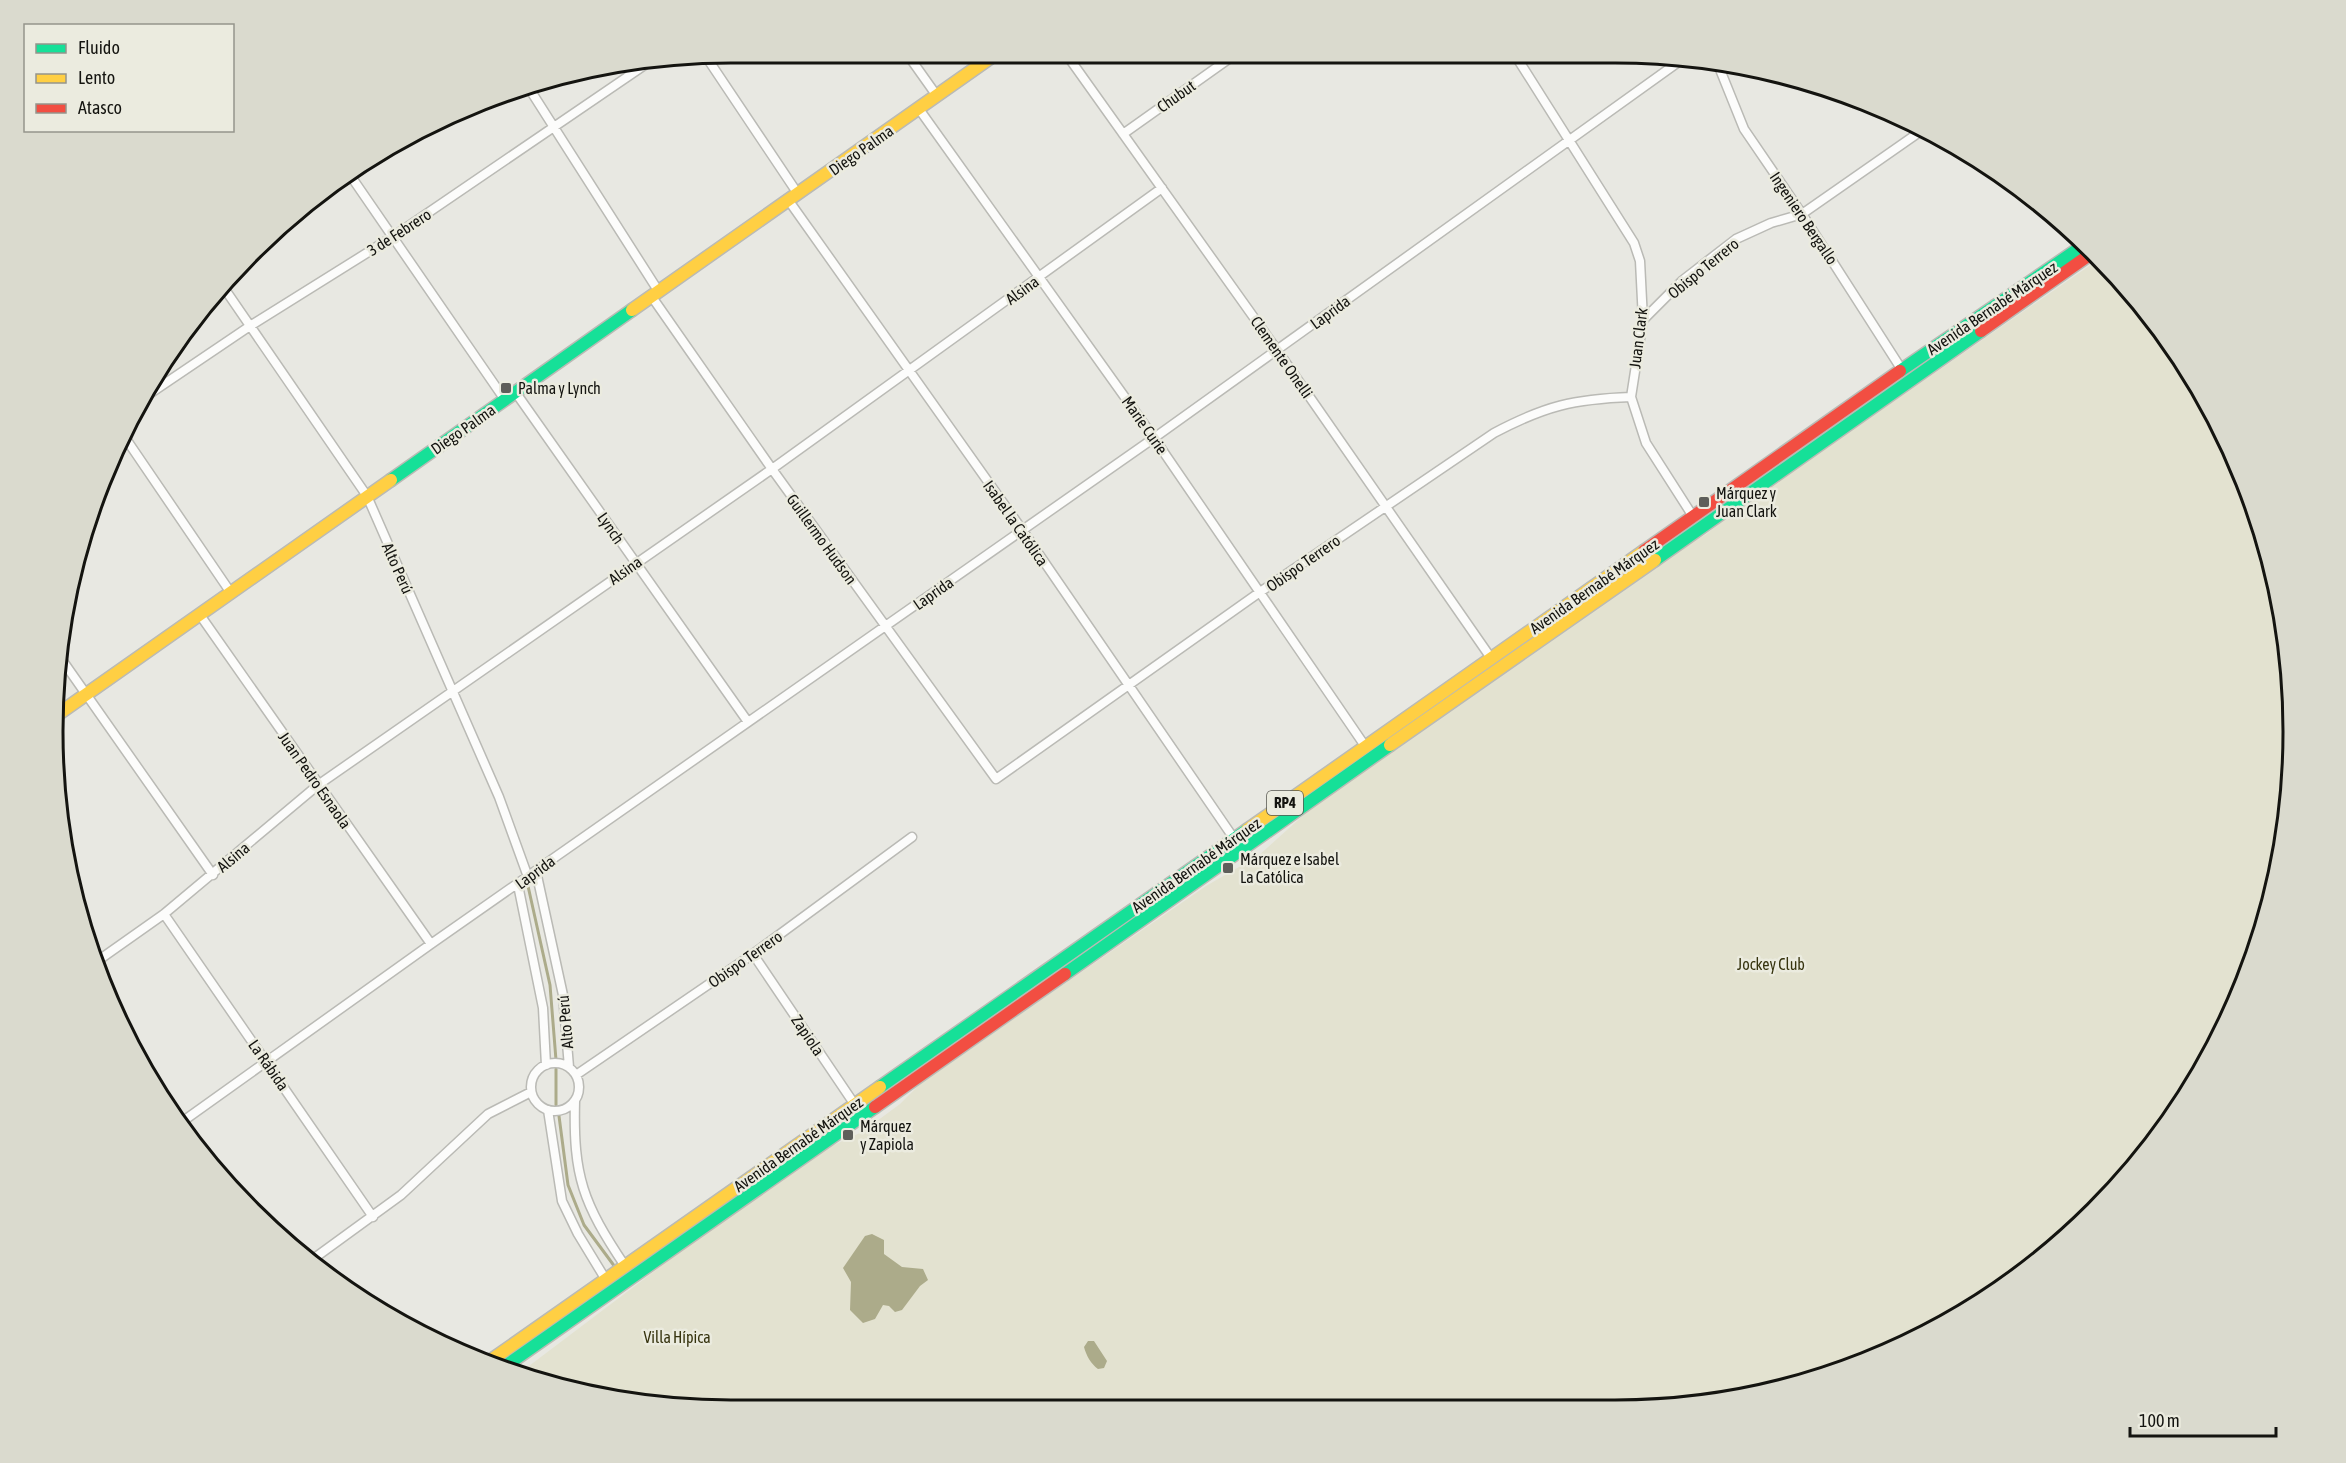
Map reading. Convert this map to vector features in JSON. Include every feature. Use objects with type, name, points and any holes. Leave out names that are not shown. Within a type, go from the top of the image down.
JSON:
[{"type":"main road","name":"Diego Palma","points":[[64,710],[983,63]]},
{"type":"main road","name":"Avenida Bernabé Márquez","points":[[1237,844],[1365,746],[1491,658],[1697,522],[1902,370],[2077,250]]},
{"type":"main road","name":"Avenida Bernabé Márquez","points":[[510,1362],[859,1110],[1237,844],[1697,522],[2085,257]]},
{"type":"main road","name":"Avenida Bernabé Márquez","points":[[496,1357],[625,1266],[859,1110]]},
{"type":"street","name":"Isabel la Católica","points":[[710,63],[793,197],[909,371],[1023,531],[1126,686],[1237,844]]},
{"type":"street","points":[[914,63],[937,96]]},
{"type":"street","name":"Clemente Onelli","points":[[1073,63],[1277,350],[1491,658]]},
{"type":"street","name":"Chubut","points":[[1123,134],[1223,63]]},
{"type":"street","name":"Juan Clark","points":[[1520,63],[1634,243],[1640,261],[1643,320],[1631,397],[1646,443],[1697,522]]},
{"type":"street","name":"Laprida","points":[[187,1118],[431,944],[1023,531],[1673,66]]},
{"type":"street","name":"3 de Febrero","points":[[158,389],[250,326],[394,236],[638,70]]},
{"type":"street","name":"Ingeniero Bergallo","points":[[1721,72],[1744,129],[1802,214],[1902,370]]},
{"type":"street","name":"Guillermo Hudson","points":[[533,93],[656,295],[772,469],[996,779]]},
{"type":"street","name":"Marie Curie","points":[[919,109],[1154,438],[1365,746]]},
{"type":"street","name":"Obispo Terrero","points":[[1643,320],[1683,280],[1736,239],[1771,223],[1802,214],[1915,135]]},
{"type":"street","name":"Lynch","points":[[354,180],[511,397],[636,562],[748,722]]},
{"type":"street","name":"Alsina","points":[[102,957],[165,914],[318,785],[772,469],[1162,188]]},
{"type":"street","name":"Alto Perú","points":[[227,293],[367,496],[500,797],[528,877]]},
{"type":"street","name":"Obispo Terrero","points":[[996,779],[1260,592],[1494,433],[1531,413],[1594,399],[1631,397]]},
{"type":"street","points":[[129,443],[231,593]]},
{"type":"street","name":"Juan Pedro Esnaola","points":[[200,615],[431,944]]},
{"type":"street","points":[[66,667],[213,875]]},
{"type":"street","name":"Obispo Terrero","points":[[576,1075],[753,954],[912,837]]},
{"type":"street","name":"Alto Perú","points":[[536,871],[563,995],[569,1067]]},
{"type":"street","name":"Alto Perú","points":[[518,885],[543,1008],[546,1065]]},
{"type":"street","name":"La Rábida","points":[[165,914],[373,1217]]},
{"type":"street","name":"Zapiola","points":[[753,954],[859,1110]]},
{"type":"street","points":[[575,1101],[563,1110],[548,1110],[537,1104],[531,1092],[536,1073],[546,1065],[561,1064],[569,1067],[576,1075],[579,1088],[575,1101],[575,1160],[582,1188],[593,1213],[625,1266]]},
{"type":"street","points":[[318,1256],[401,1195],[488,1114],[531,1092]]},
{"type":"street","points":[[548,1110],[562,1201],[578,1234],[606,1280]]},
{"type":"green space","name":"Jockey Club","points":[[2092,264],[2145,325],[2193,397],[2232,476],[2248,517],[2260,558],[2270,601],[2282,688],[2282,775],[2270,862],[2248,946],[2214,1027],[2170,1103],[2145,1138],[2087,1204],[2055,1234],[1986,1287],[1910,1331],[1829,1365],[1745,1387],[1658,1399],[688,1399],[601,1387],[527,1368],[693,1242],[825,1149],[862,1132],[900,1104],[921,1083],[1206,886],[1258,856],[1307,812],[1672,553],[1705,535],[1727,518],[1724,516],[1754,493],[1759,495]]},
{"type":"shaded area","points":[[872,1234],[884,1240],[884,1254],[902,1267],[923,1269],[928,1280],[920,1286],[902,1310],[895,1312],[889,1306],[883,1305],[875,1319],[863,1323],[850,1310],[851,1282],[843,1268],[865,1236]]},
{"type":"shaded area","points":[[1088,1341],[1094,1341],[1107,1361],[1104,1368],[1098,1369],[1089,1359],[1084,1347]]},
{"type":"waterway","points":[[528,886],[550,985],[556,1060]]},
{"type":"waterway","points":[[556,1069],[556,1105]]},
{"type":"waterway","points":[[559,1116],[568,1185],[584,1225],[615,1267]]},
{"type":"traffic: fast","points":[[1900,371],[2077,250]]},
{"type":"traffic: fast","points":[[391,480],[632,310]]},
{"type":"traffic: fast","points":[[1655,560],[1981,331]]},
{"type":"traffic: fast","points":[[1065,974],[1390,745]]},
{"type":"traffic: fast","points":[[880,1087],[1247,830]]},
{"type":"traffic: fast","points":[[510,1362],[875,1107]]},
{"type":"traffic: slow","points":[[632,310],[983,63]]},
{"type":"traffic: slow","points":[[63,710],[391,480]]},
{"type":"traffic: slow","points":[[1247,830],[1644,551]]},
{"type":"traffic: slow","points":[[1390,745],[1655,560]]},
{"type":"traffic: slow","points":[[496,1357],[880,1087]]},
{"type":"traffic: jam","points":[[1981,331],[2085,258]]},
{"type":"traffic: jam","points":[[1644,551],[1900,371]]},
{"type":"traffic: jam","points":[[875,1107],[1065,974]]},
{"type":"place","name":"Palma y Lynch","points":[[506,388]]},
{"type":"place","name":"Márquez y Juan Clark","points":[[1704,502]]},
{"type":"place","name":"Márquez e Isabel La Católica","points":[[1228,868]]},
{"type":"place","name":"Márquez y Zapiola","points":[[848,1135]]},
{"type":"park label","name":"Villa Hípica","points":[[677,1337]]}]
